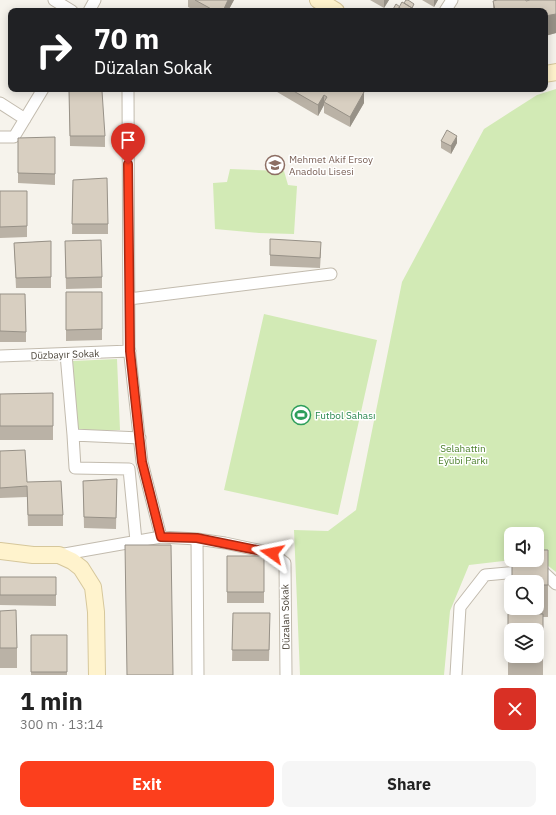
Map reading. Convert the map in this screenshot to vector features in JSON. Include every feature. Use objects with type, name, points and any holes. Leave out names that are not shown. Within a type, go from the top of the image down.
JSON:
[{"type":"street","points":[[54,0],[67,8]]},
{"type":"street","points":[[0,137],[14,137],[41,92]]},
{"type":"street","points":[[128,92],[130,351],[142,462],[161,537]]},
{"type":"street","points":[[0,103],[25,119]]},
{"type":"street","points":[[129,299],[331,274]]},
{"type":"street","name":"Düzbayır Sokak","points":[[0,356],[130,351]]},
{"type":"street","points":[[66,354],[74,435],[75,468],[129,469],[136,541]]},
{"type":"street","points":[[74,435],[140,438]]},
{"type":"street","name":"Düzalan Sokak","points":[[59,555],[161,537],[197,538],[272,553],[285,563],[286,675]]},
{"type":"street","points":[[197,538],[198,675]]},
{"type":"street","points":[[0,551],[33,555],[59,555],[72,561],[81,568],[93,587],[96,612],[97,675]]},
{"type":"street","points":[[456,675],[460,607],[485,575],[541,570],[556,584]]},
{"type":"green space","name":"Selahattin Eyübi Parkı","points":[[556,89],[556,572],[544,563],[544,527],[504,527],[504,561],[469,565],[450,611],[444,675],[300,675],[294,530],[328,531],[356,510],[402,282],[484,129],[537,95]]},
{"type":"green space","points":[[230,169],[284,171],[288,185],[297,186],[294,234],[259,233],[215,229],[213,183],[227,182]]},
{"type":"green space","name":"Futbol Sahası","points":[[264,314],[377,340],[338,515],[224,490]]},
{"type":"green space","points":[[117,359],[120,430],[76,432],[73,361]]},
{"type":"building","points":[[195,0],[228,0],[224,8],[210,8]]},
{"type":"building","points":[[406,0],[414,4],[412,8],[404,3]]},
{"type":"building","points":[[556,0],[556,14],[548,15],[548,8],[495,8],[493,1]]},
{"type":"building","points":[[402,2],[412,8],[399,8]]},
{"type":"building","points":[[396,4],[400,7],[399,8],[394,8]]},
{"type":"building","points":[[69,92],[102,92],[105,136],[70,136]]},
{"type":"building","points":[[295,92],[364,92],[350,117],[324,102],[327,97],[324,95],[318,105]]},
{"type":"building","points":[[447,130],[457,136],[451,146],[441,141]]},
{"type":"building","points":[[55,137],[55,174],[18,173],[18,138]]},
{"type":"building","points":[[107,178],[108,224],[72,224],[73,180]]},
{"type":"building","points":[[0,191],[27,191],[27,226],[0,227]]},
{"type":"building","points":[[270,239],[321,242],[320,258],[270,255]]},
{"type":"building","points":[[101,240],[102,277],[66,278],[65,241]]},
{"type":"building","points":[[51,241],[51,277],[16,278],[14,243]]},
{"type":"building","points":[[66,292],[102,292],[102,329],[66,330]]},
{"type":"building","points":[[0,294],[25,294],[26,332],[0,331]]},
{"type":"building","points":[[53,393],[53,426],[0,426],[0,394]]},
{"type":"building","points":[[25,450],[27,482],[61,481],[63,515],[28,515],[27,486],[0,488],[0,451]]},
{"type":"building","points":[[117,479],[116,518],[84,517],[83,481]]},
{"type":"building","points":[[125,545],[171,545],[173,675],[127,675]]},
{"type":"building","points":[[544,550],[548,550],[548,585],[544,585],[544,575],[512,575],[512,567],[544,567]]},
{"type":"building","points":[[227,556],[264,556],[264,592],[227,592]]},
{"type":"building","points":[[0,577],[56,577],[56,595],[0,595]]},
{"type":"building","points":[[16,610],[17,648],[0,648],[0,611]]},
{"type":"building","points":[[233,613],[270,613],[269,650],[232,650]]},
{"type":"building","points":[[508,615],[543,615],[543,623],[508,623]]},
{"type":"building","points":[[31,635],[67,635],[67,672],[31,672]]},
{"type":"place","name":"Mehmet Akif Ersoy Anadolu Lisesi","points":[[275,165]]},
{"type":"place","name":"Futbol Sahası","points":[[301,415]]},
{"type":"route","points":[[128,164],[130,351],[142,462],[161,537],[197,538],[272,553]]}]
